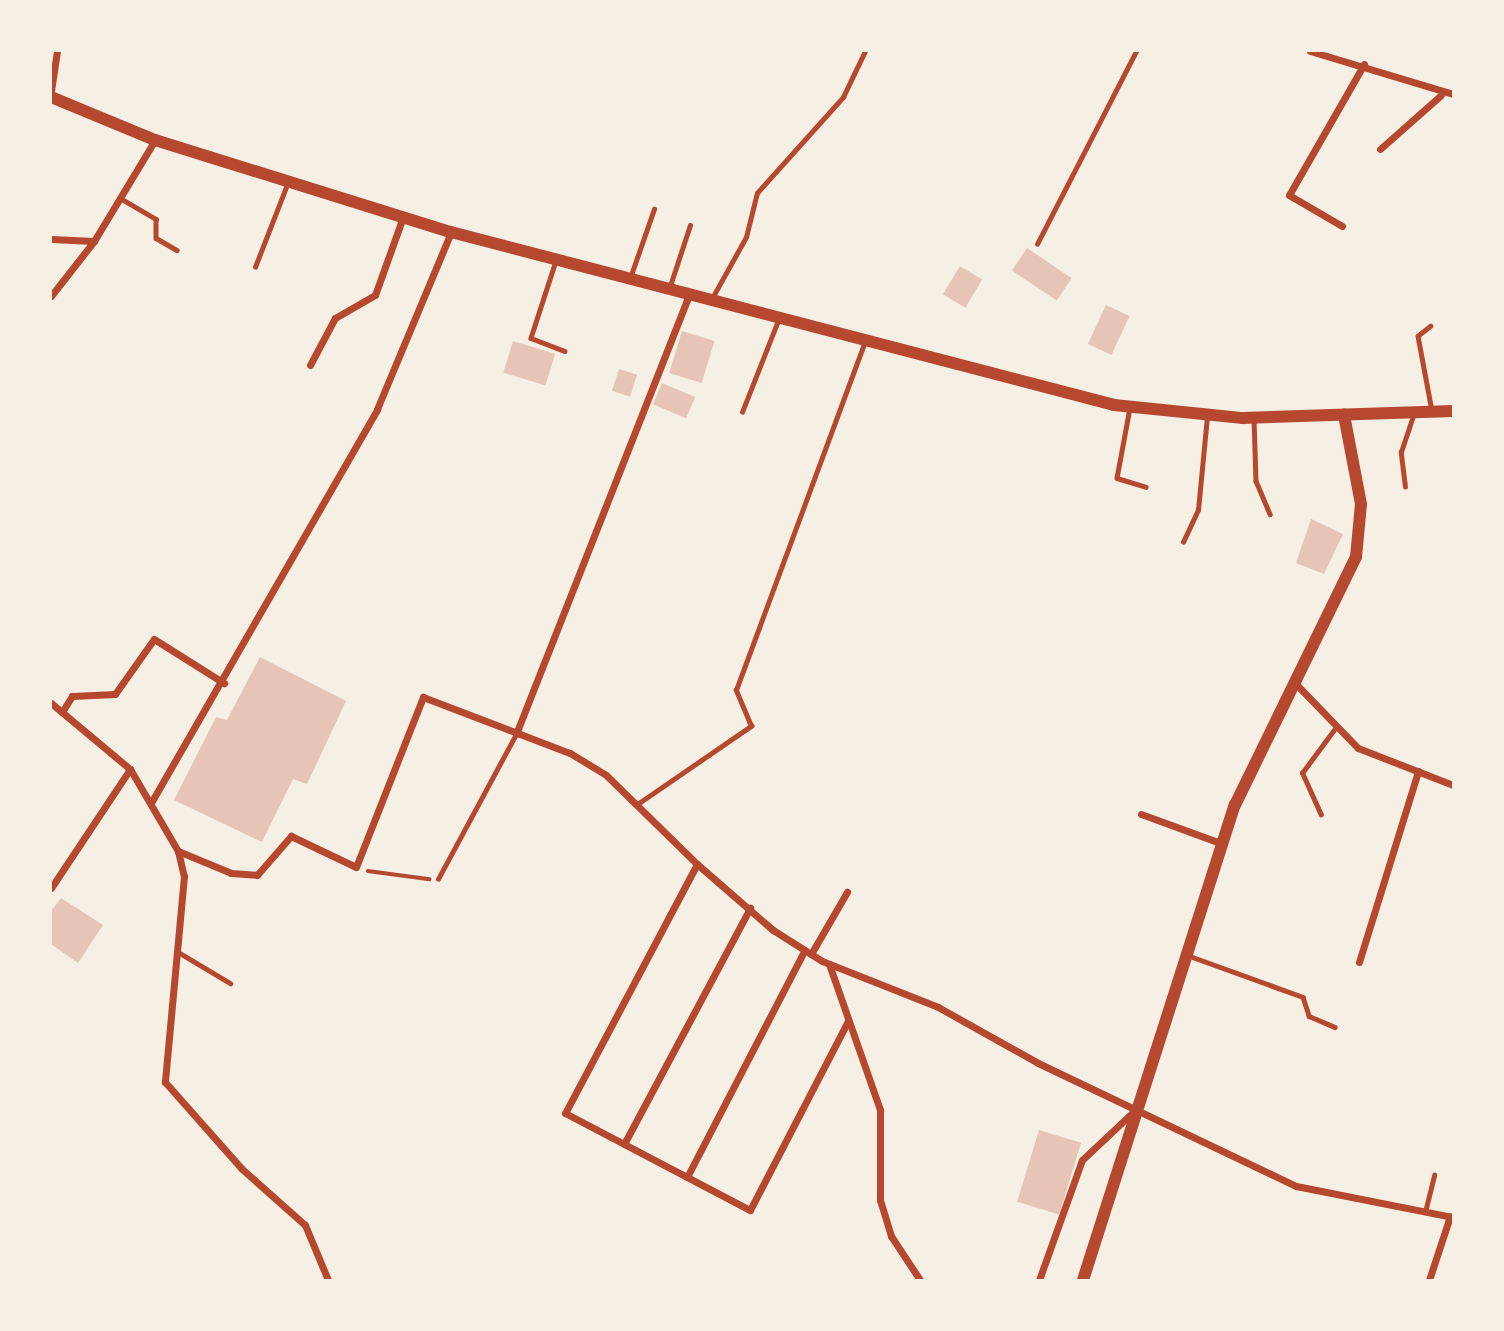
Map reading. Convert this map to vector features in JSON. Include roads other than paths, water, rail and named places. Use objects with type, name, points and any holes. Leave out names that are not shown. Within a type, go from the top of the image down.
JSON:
[{"type":"main road","points":[[51,97],[155,140],[451,232],[1130,407],[1254,417],[1453,411]]},
{"type":"main road","points":[[1083,1280],[1223,844],[1294,682],[1356,557],[1361,504],[1344,415]]},
{"type":"street","points":[[51,91],[57,51]]},
{"type":"street","points":[[1310,51],[1364,64],[1441,95],[1453,94]]},
{"type":"street","points":[[1342,226],[1289,195],[1364,64]]},
{"type":"street","points":[[1380,149],[1441,95]]},
{"type":"street","points":[[52,293],[94,241],[155,140]]},
{"type":"street","points":[[310,365],[335,318],[375,295],[403,217]]},
{"type":"street","points":[[152,801],[224,683],[377,409],[451,232]]},
{"type":"street","points":[[51,239],[94,241]]},
{"type":"street","points":[[516,734],[689,295]]},
{"type":"street","points":[[62,712],[72,696],[114,694],[154,639],[224,683]]},
{"type":"street","points":[[1294,682],[1358,748],[1453,785]]},
{"type":"street","points":[[178,851],[231,873],[257,875],[291,836],[356,867],[422,696],[570,753],[636,805],[697,864],[750,908],[807,953],[828,964],[938,1007],[1136,1110],[1296,1186],[1426,1208],[1452,1216],[1429,1280]]},
{"type":"street","points":[[51,703],[130,769],[152,801],[178,851],[184,876],[165,1082],[242,1169],[305,1225],[328,1280]]},
{"type":"street","points":[[51,888],[130,769]]},
{"type":"street","points":[[1359,962],[1418,771]]},
{"type":"street","points":[[1142,814],[1223,844]]},
{"type":"street","points":[[697,864],[565,1113],[750,1210],[848,1021]]},
{"type":"street","points":[[687,1177],[807,953],[847,892]]},
{"type":"street","points":[[624,1144],[750,908]]},
{"type":"street","points":[[828,964],[880,1110],[880,1200],[891,1236],[920,1280]]},
{"type":"street","points":[[1039,1280],[1082,1160],[1136,1110]]},
{"type":"lane","points":[[711,300],[746,237],[757,193],[843,97],[865,51]]},
{"type":"lane","points":[[1037,244],[1136,51]]},
{"type":"lane","points":[[255,267],[289,181]]},
{"type":"lane","points":[[120,198],[156,219],[156,238],[177,250]]},
{"type":"lane","points":[[629,279],[654,209]]},
{"type":"lane","points":[[669,289],[690,225]]},
{"type":"lane","points":[[556,260],[531,338],[565,351]]},
{"type":"lane","points":[[742,412],[779,317]]},
{"type":"lane","points":[[1432,326],[1418,336],[1433,412]]},
{"type":"lane","points":[[636,805],[751,726],[736,690],[867,338]]},
{"type":"lane","points":[[1130,407],[1117,478],[1146,487]]},
{"type":"lane","points":[[1405,487],[1401,452],[1415,413]]},
{"type":"lane","points":[[1183,542],[1198,510],[1207,415]]},
{"type":"lane","points":[[1254,417],[1256,481],[1270,514]]},
{"type":"lane","points":[[1321,815],[1302,773],[1337,726]]},
{"type":"lane","points":[[438,879],[516,734]]},
{"type":"lane","points":[[177,952],[230,983]]},
{"type":"lane","points":[[1186,955],[1303,997],[1309,1016],[1335,1027]]},
{"type":"lane","points":[[1426,1208],[1434,1175]]}]
